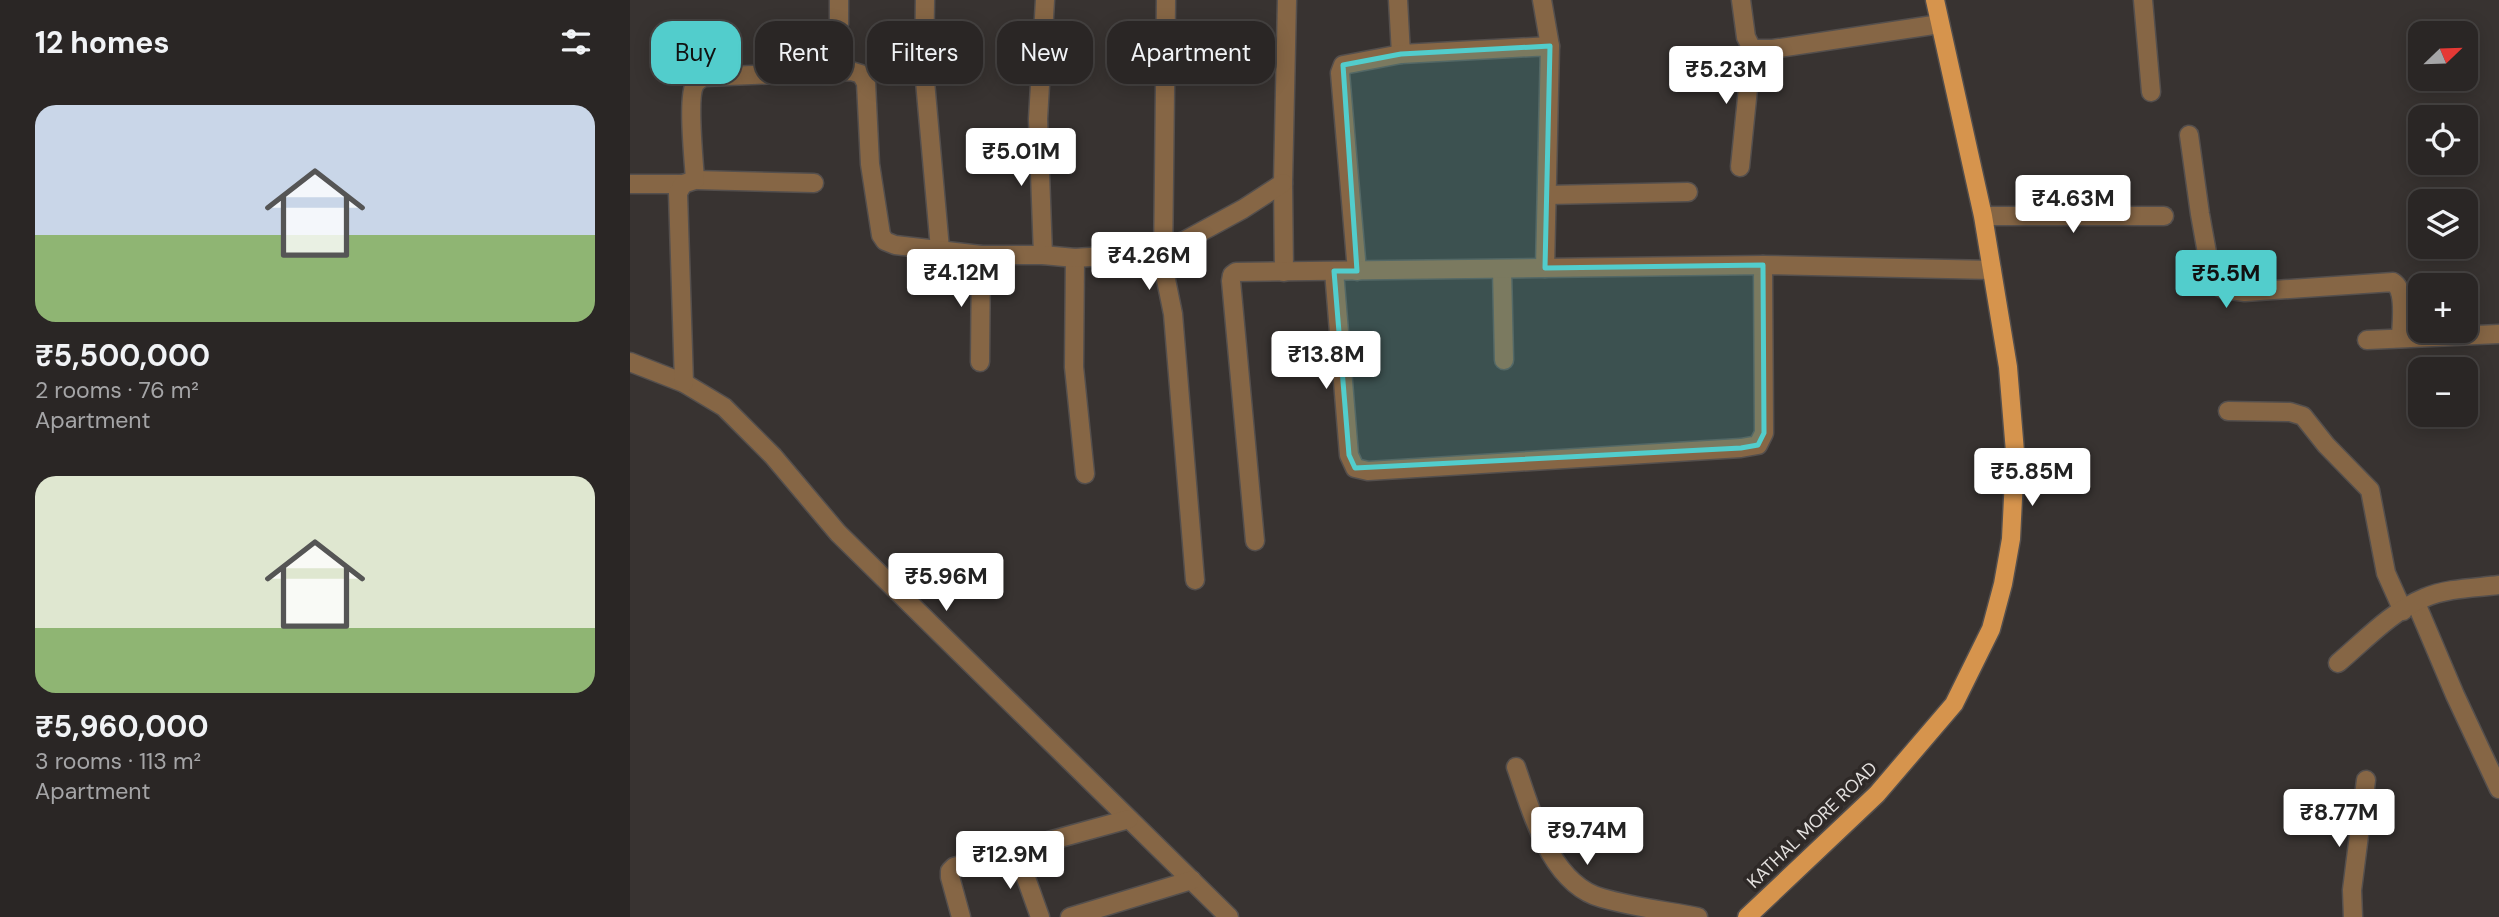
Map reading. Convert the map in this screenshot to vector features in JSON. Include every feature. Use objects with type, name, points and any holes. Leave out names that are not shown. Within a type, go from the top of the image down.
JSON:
[{"type":"main road","name":"KATHAL MORE ROAD","points":[[1747,917],[1877,794],[1954,704],[1991,629],[2003,584],[2011,539],[2015,452],[2008,367],[1983,216],[1935,0]]},
{"type":"street","points":[[839,0],[839,21]]},
{"type":"street","points":[[925,0],[924,70],[940,249]]},
{"type":"street","points":[[1043,255],[1038,119],[1045,0]]},
{"type":"street","points":[[1284,272],[1287,0]]},
{"type":"street","points":[[1398,0],[1401,54]]},
{"type":"street","points":[[1542,0],[1550,46],[1545,268]]},
{"type":"street","points":[[1740,167],[1752,48],[1746,37],[1741,0]]},
{"type":"street","points":[[2143,0],[2151,92]]},
{"type":"street","points":[[1166,1],[1162,249],[1173,314],[1195,580]]},
{"type":"street","points":[[1752,48],[1773,48],[1940,24]]},
{"type":"street","points":[[1357,271],[1340,73],[1343,65],[1401,54],[1550,46]]},
{"type":"street","points":[[684,383],[678,193],[689,182],[693,88],[696,82],[704,77],[861,74],[866,83],[870,164],[881,235],[895,245],[981,256],[1043,255],[1075,258],[1150,253],[1184,241],[1243,209],[1283,183]]},
{"type":"street","points":[[2189,135],[2200,214],[2211,275],[2216,285],[2228,291],[2245,292],[2393,282],[2400,292],[2401,338]]},
{"type":"street","points":[[630,184],[814,183]]},
{"type":"street","points":[[1547,195],[1688,192]]},
{"type":"street","points":[[1983,216],[2164,216]]},
{"type":"street","points":[[980,362],[981,256]]},
{"type":"street","points":[[1075,258],[1074,366],[1085,474]]},
{"type":"street","points":[[1334,271],[1349,455],[1355,468],[1368,471],[1741,448],[1758,444],[1764,433],[1763,265]]},
{"type":"street","points":[[1255,541],[1231,281],[1236,272],[1763,265],[1993,270]]},
{"type":"street","points":[[1502,269],[1504,360]]},
{"type":"street","points":[[2367,340],[2499,334]]},
{"type":"street","points":[[630,362],[684,383],[703,393],[733,416],[773,456],[838,533],[1229,917]]},
{"type":"street","points":[[2228,411],[2290,412],[2303,416],[2326,445],[2370,490],[2386,573],[2409,607],[2499,789]]},
{"type":"street","points":[[2337,663],[2423,598],[2446,591],[2499,585]]},
{"type":"street","points":[[1516,767],[1542,839],[1570,879],[1599,898],[1698,917]]},
{"type":"street","points":[[2353,917],[2352,890],[2366,780]]},
{"type":"street","points":[[961,917],[950,877],[952,869],[1129,820]]},
{"type":"street","points":[[1016,850],[1040,917]]},
{"type":"street","points":[[1070,917],[1192,880]]},
{"type":"highlighted area","points":[[1550,46],[1545,268],[1763,265],[1764,433],[1758,445],[1741,448],[1355,468],[1349,455],[1334,271],[1357,271],[1343,65],[1401,54]]}]
